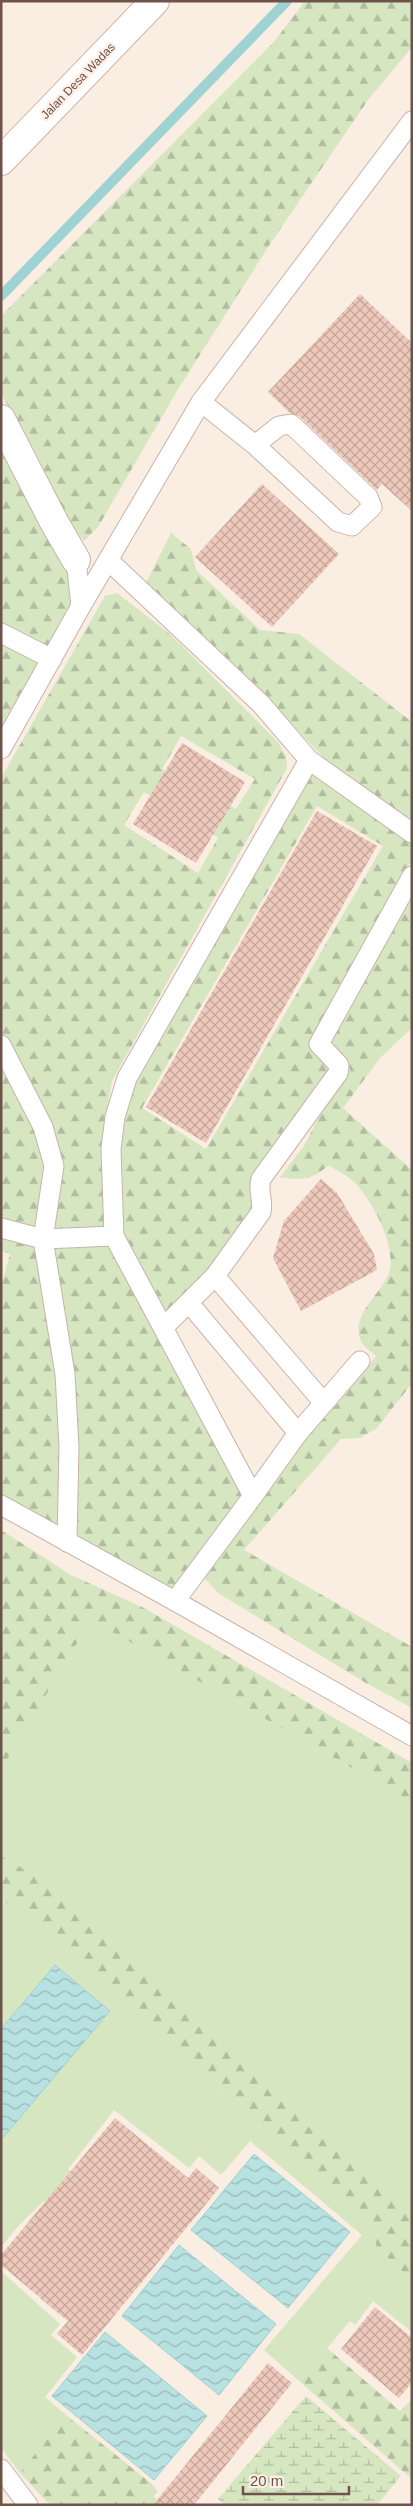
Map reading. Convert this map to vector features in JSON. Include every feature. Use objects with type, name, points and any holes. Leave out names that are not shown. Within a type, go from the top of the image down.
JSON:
[{"type":"main road","name":"Jalan Desa Wadas","points":[[1,161],[156,1]]},
{"type":"main road","points":[[1,419],[54,522],[76,560]]},
{"type":"lane","points":[[1,749],[81,606],[201,402],[412,121]]},
{"type":"lane","points":[[201,402],[255,445],[338,522],[352,526],[372,507],[368,497],[292,424],[279,426],[255,445]]},
{"type":"lane","points":[[76,560],[81,606]]},
{"type":"lane","points":[[109,561],[261,704],[309,760],[412,833]]},
{"type":"lane","points":[[1,633],[52,659]]},
{"type":"lane","points":[[253,1496],[114,1236],[112,1148],[115,1117],[127,1078],[309,760]]},
{"type":"lane","points":[[164,1327],[215,1276],[261,1212],[262,1206],[258,1189],[261,1179],[338,1073],[339,1065],[319,1044],[412,876]]},
{"type":"lane","points":[[1,1045],[44,1126],[54,1166],[43,1239],[65,1374],[69,1447],[67,1542]]},
{"type":"lane","points":[[1,1228],[43,1239],[114,1236]]},
{"type":"lane","points":[[215,1276],[324,1403]]},
{"type":"lane","points":[[189,1303],[298,1434]]},
{"type":"lane","points":[[175,1600],[298,1434],[360,1361]]},
{"type":"lane","points":[[1,1505],[175,1600],[412,1736]]},
{"type":"lane","points":[[1,2469],[28,2505]]},
{"type":"green space","points":[[305,1],[412,1],[412,47],[368,100],[270,244],[177,391],[98,527],[84,541],[72,526],[34,450],[1,394],[1,316],[273,43]]},
{"type":"green space","points":[[1,440],[69,575],[73,607],[49,646],[1,627]]},
{"type":"green space","points":[[171,533],[191,549],[196,570],[260,630],[299,634],[412,722],[412,820],[332,766],[270,702],[146,583]]},
{"type":"green space","points":[[117,593],[170,634],[278,742],[286,756],[287,768],[112,1081],[105,1136],[106,1228],[51,1232],[51,1123],[1,1031],[1,778],[105,596]],"holes":[[[181,736],[255,779],[236,809],[215,797],[198,825],[218,838],[198,873],[124,825],[144,792],[166,804],[180,780],[162,769]]]},
{"type":"green space","points":[[1,637],[47,659],[1,736]]},
{"type":"green space","points":[[310,767],[412,841],[412,859],[311,1043],[332,1070],[250,1185],[256,1207],[209,1272],[167,1315],[122,1236],[119,1125],[132,1078]],"holes":[[[317,806],[383,846],[206,1149],[142,1108]]]},
{"type":"green space","points":[[412,894],[412,1028],[380,1058],[343,1108],[412,1170],[412,1383],[377,1428],[360,1438],[341,1439],[244,1550],[412,1647],[412,1708],[366,1683],[218,1593],[202,1575],[296,1447],[338,1403],[376,1356],[363,1345],[359,1334],[359,1325],[366,1308],[384,1283],[390,1265],[387,1240],[376,1213],[354,1182],[329,1165],[317,1174],[306,1178],[280,1177],[304,1146],[318,1119],[350,1070],[347,1060],[331,1043]]},
{"type":"green space","points":[[1,1060],[38,1128],[48,1166],[37,1231],[1,1221]]},
{"type":"green space","points":[[1,1236],[37,1246],[52,1340],[59,1426],[60,1529],[1,1496],[1,1287],[10,1254],[1,1251]]},
{"type":"green space","points":[[112,1240],[243,1498],[174,1586],[167,1587],[74,1537],[47,1243]]},
{"type":"green space","points":[[1,1530],[71,1575],[144,1608],[412,1763],[412,1802],[91,1620],[1,1770]]},
{"type":"green space","points":[[91,1620],[412,1802],[412,2215],[270,2078],[36,1876],[1,1856],[1,1770]]},
{"type":"green space","points":[[1,1856],[36,1876],[153,1974],[270,2078],[412,2215],[412,2281],[376,2246],[377,2226],[245,2115],[25,1913],[1,1900]]},
{"type":"green space","points":[[1,1900],[25,1913],[245,2115],[377,2226],[376,2246],[412,2281],[412,2332],[373,2301],[355,2325],[350,2321],[299,2381],[264,2350],[362,2235],[250,2141],[221,2175],[199,2156],[189,2168],[114,2110],[68,2169],[118,2208],[161,2156],[182,2172],[64,2318],[40,2299],[89,2238],[44,2201],[21,2223],[1,2247],[1,2140],[110,2011],[55,1965],[1,2029]]},
{"type":"green space","points":[[1,2271],[60,2324],[51,2335],[77,2357],[45,2397],[66,2415],[20,2473],[1,2448]]},
{"type":"green space","points":[[327,2348],[400,2411],[412,2399],[412,2479],[299,2381]]},
{"type":"green space","points":[[306,2396],[401,2476],[377,2505],[225,2505],[218,2499]]},
{"type":"green space","points":[[66,2415],[152,2484],[157,2491],[153,2496],[163,2505],[50,2505],[20,2473]]},
{"type":"water","points":[[55,1965],[110,2011],[1,2140],[1,2029]]},
{"type":"water","points":[[254,2154],[350,2232],[288,2308],[191,2230]]},
{"type":"water","points":[[179,2245],[276,2324],[219,2395],[122,2316]]},
{"type":"water","points":[[105,2332],[207,2416],[154,2480],[52,2396]]},
{"type":"building","points":[[360,294],[412,343],[412,511],[382,484],[377,490],[299,416],[290,413],[268,392]]},
{"type":"building","points":[[262,484],[339,554],[272,627],[195,557]]},
{"type":"building","points":[[182,743],[245,782],[196,863],[133,824]]},
{"type":"building","points":[[317,811],[377,846],[206,1143],[146,1107]]},
{"type":"building","points":[[321,1179],[337,1193],[374,1254],[377,1270],[301,1311],[273,1258],[284,1221]]},
{"type":"building","points":[[115,2118],[188,2178],[196,2168],[219,2188],[82,2355],[57,2334],[68,2321],[1,2265],[1,2255]]},
{"type":"building","points":[[375,2307],[412,2338],[412,2382],[399,2398],[341,2349]]},
{"type":"building","points":[[268,2363],[292,2383],[194,2505],[153,2505]]},
{"type":"waterway","points":[[1,296],[287,1]]}]
